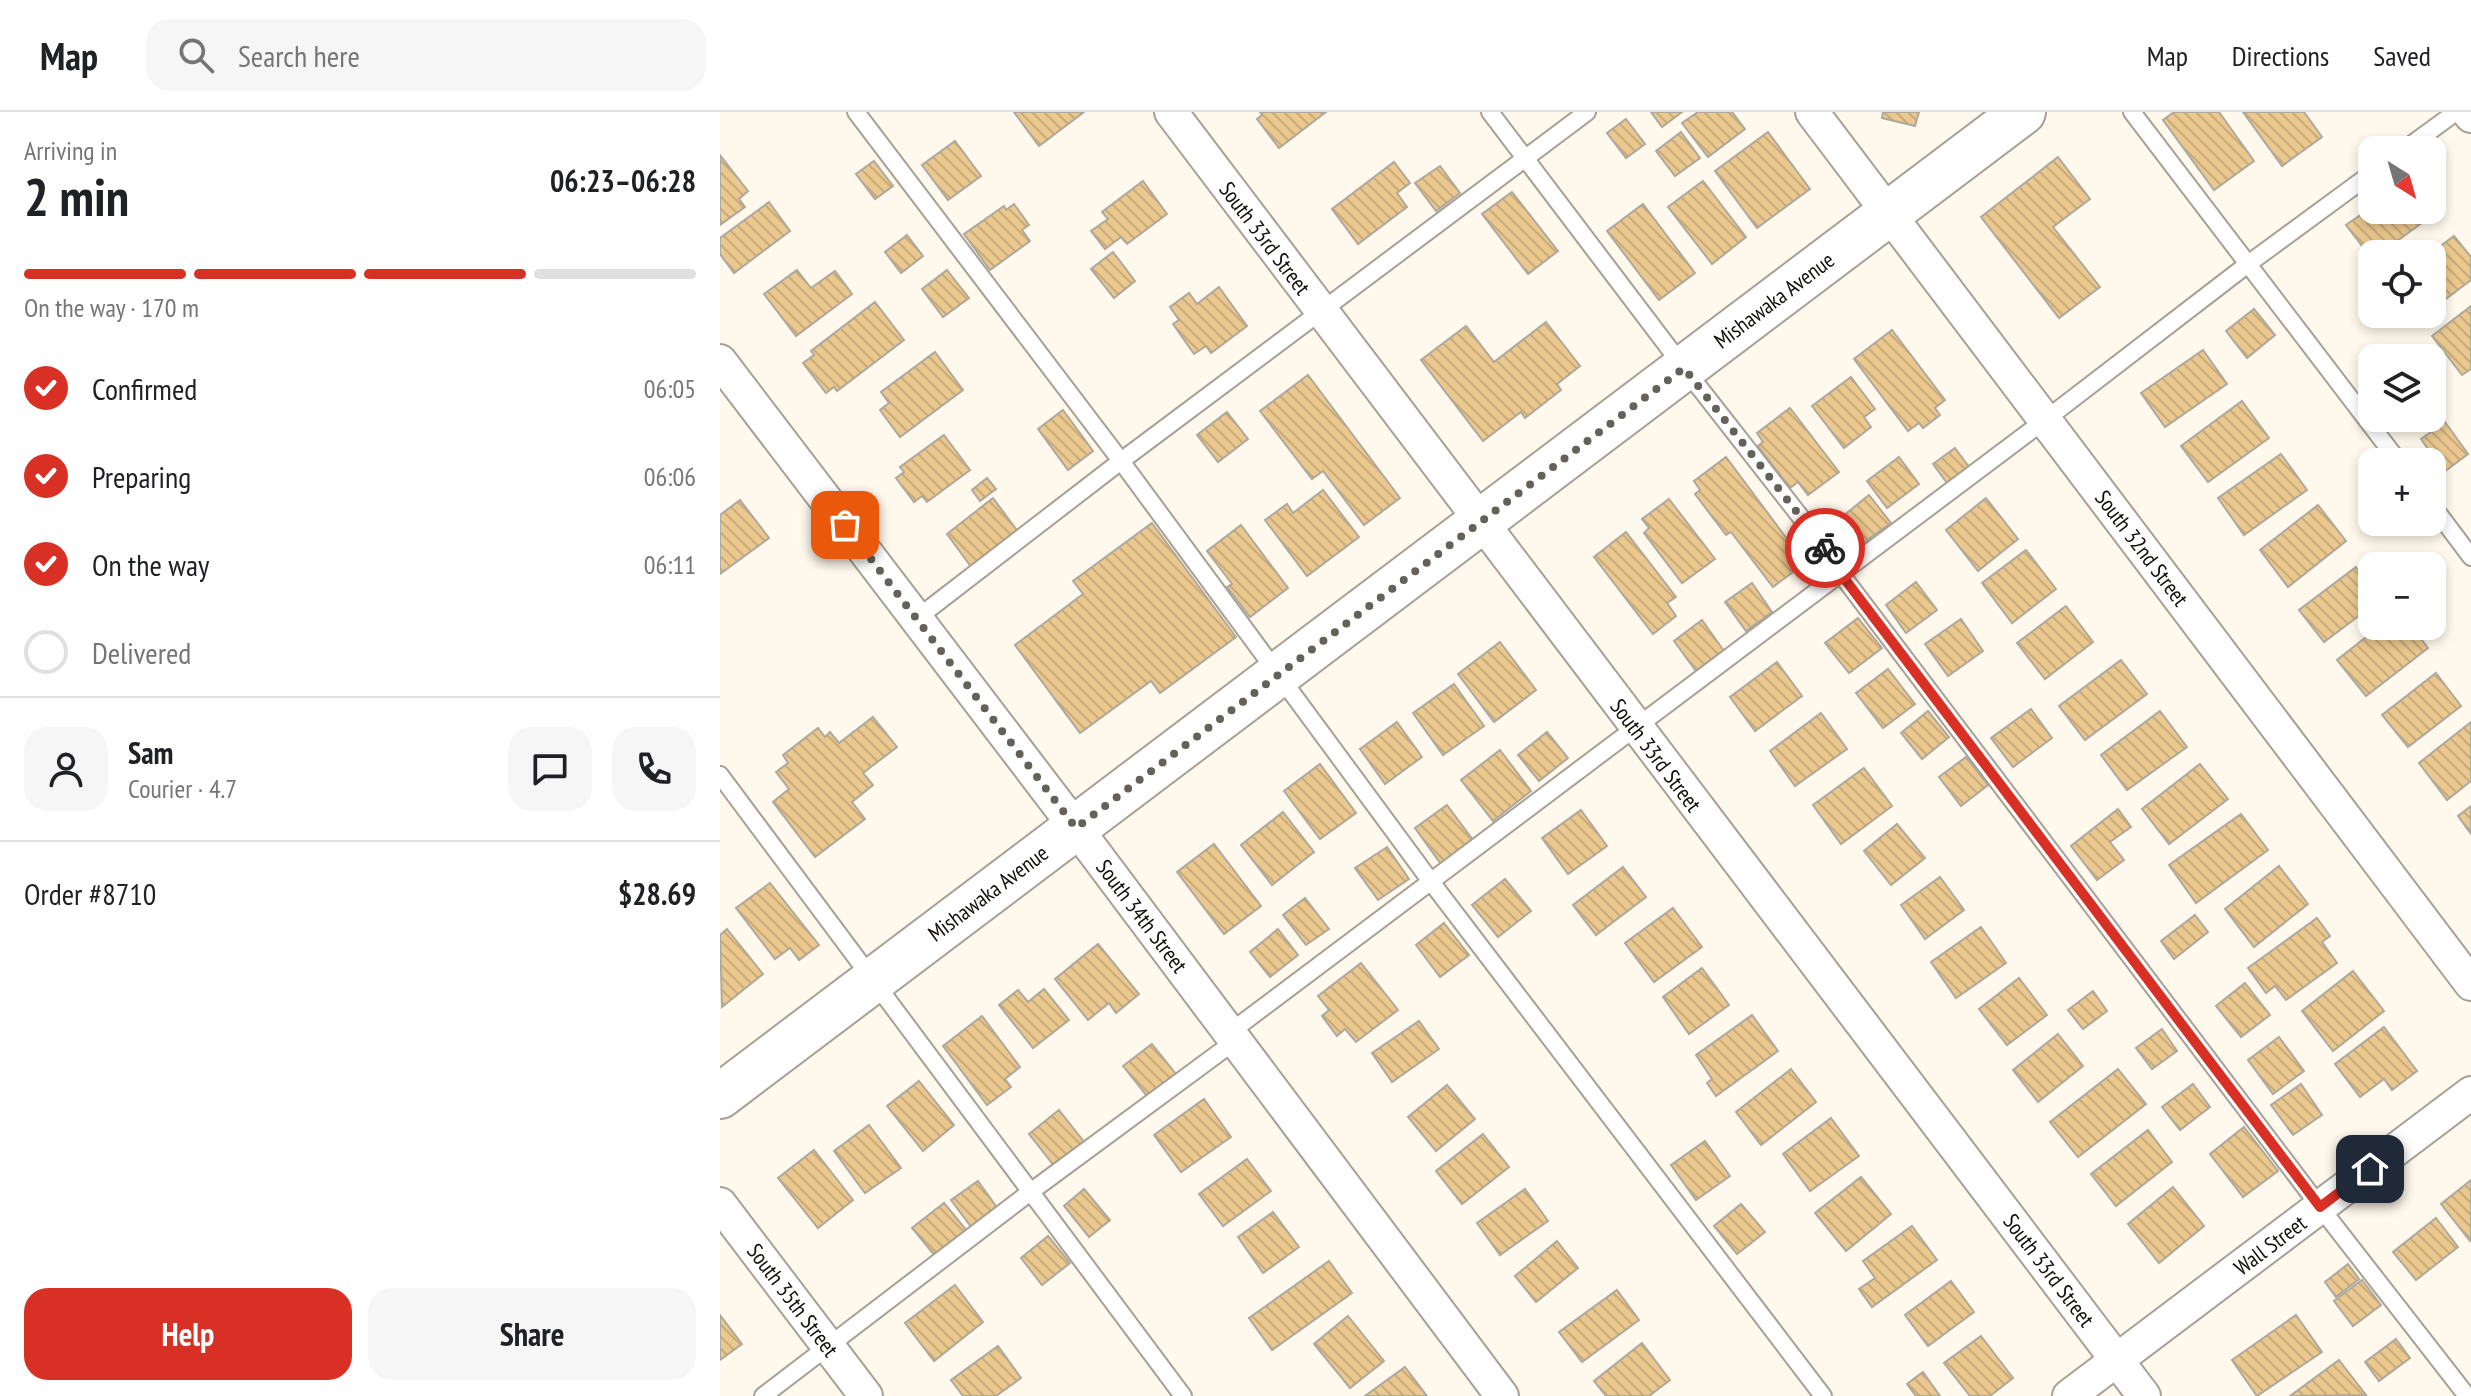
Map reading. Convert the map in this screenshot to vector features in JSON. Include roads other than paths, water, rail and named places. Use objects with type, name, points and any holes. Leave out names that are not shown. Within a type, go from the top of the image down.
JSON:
[{"type":"main road","name":"Mishawaka Avenue","points":[[720,1096],[2023,112]]},
{"type":"street","name":"South 33rd Street","points":[[1171,112],[2144,1396]]},
{"type":"street","name":"South 32nd Street","points":[[1812,112],[2471,984]]},
{"type":"street","name":"South 34th Street","points":[[720,361],[1076,828],[1502,1396]]},
{"type":"street","name":"Wall Street","points":[[2069,1396],[2471,1093]]},
{"type":"street","name":"South 35th Street","points":[[720,1204],[866,1396]]},
{"type":"lane","points":[[856,112],[1121,461],[1432,883],[1823,1396]]},
{"type":"lane","points":[[1490,112],[2320,1207],[2467,1396]]},
{"type":"lane","points":[[916,619],[1121,461],[1587,112]]},
{"type":"lane","points":[[2132,112],[2388,448]]},
{"type":"lane","points":[[2423,136],[2456,112]]},
{"type":"lane","points":[[763,1396],[1841,572],[2358,183]]},
{"type":"lane","points":[[2446,524],[2471,557]]},
{"type":"lane","points":[[720,775],[1183,1396]]}]
